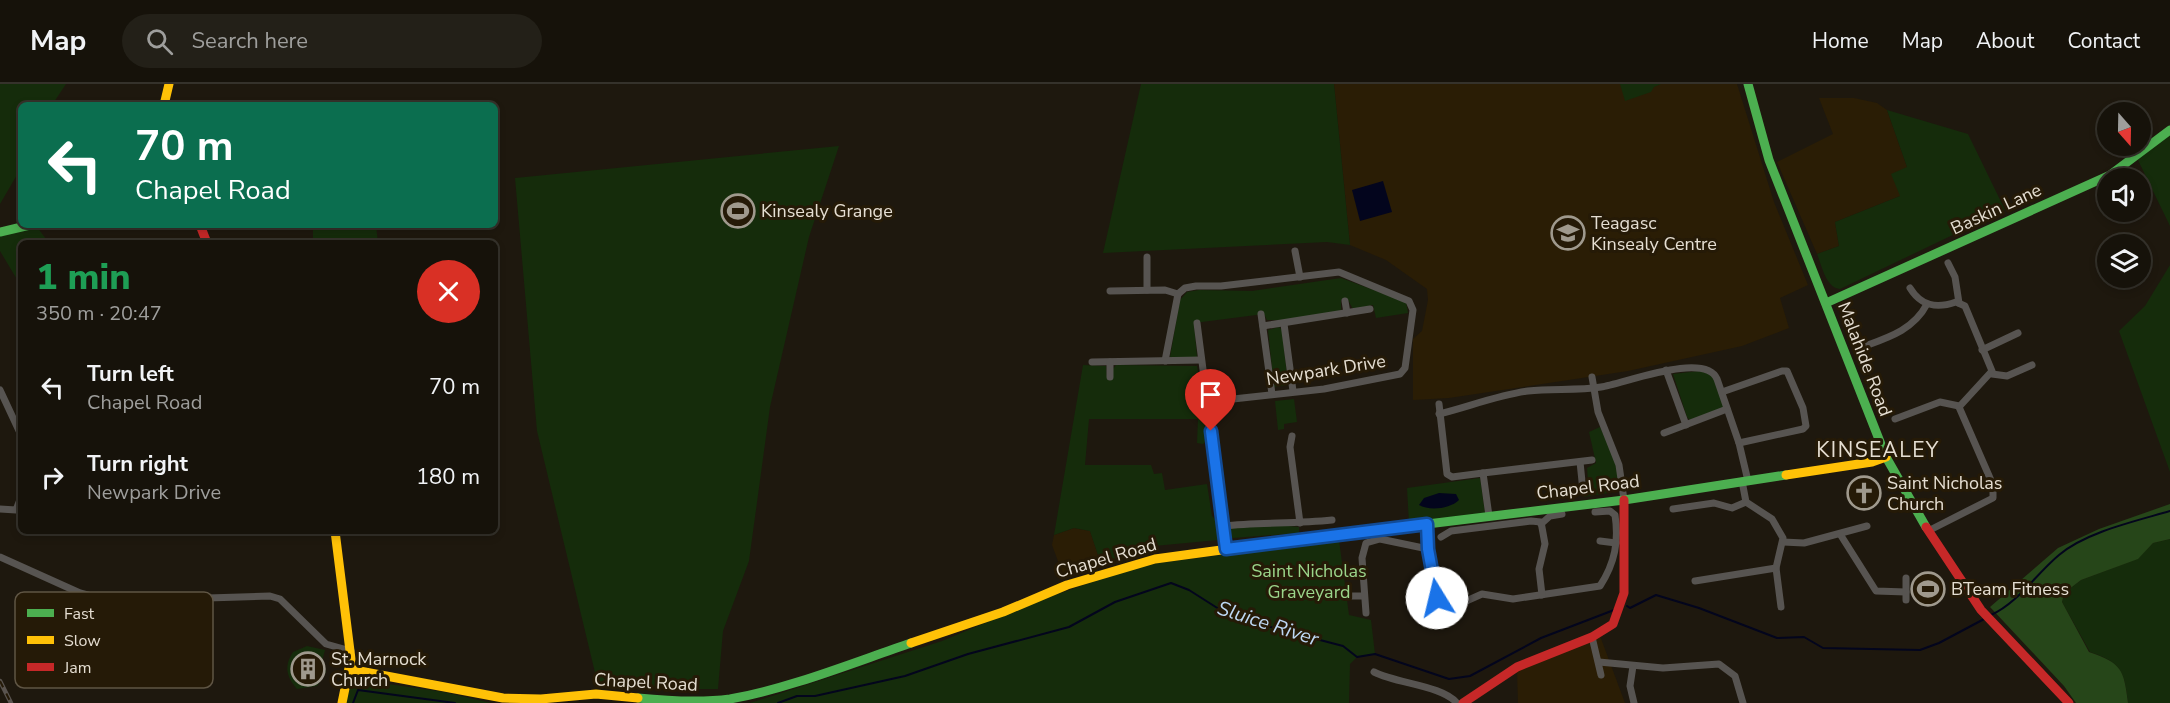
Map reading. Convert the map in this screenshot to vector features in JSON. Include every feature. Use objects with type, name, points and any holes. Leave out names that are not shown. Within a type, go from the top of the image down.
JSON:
[{"type":"street","points":[[165,102],[170,84]]},
{"type":"street","name":"Malahide Road","points":[[1748,84],[1769,160],[1886,457],[1928,531],[1981,610],[2069,703]]},
{"type":"street","name":"Baskin Lane","points":[[1826,303],[2110,175],[2170,130]]},
{"type":"street","points":[[0,232],[18,228]]},
{"type":"street","points":[[1295,251],[1300,277]]},
{"type":"street","points":[[1147,257],[1147,290]]},
{"type":"street","points":[[1948,263],[1955,277],[1959,303],[1967,310],[1992,374]]},
{"type":"street","name":"Newpark Drive","points":[[1178,294],[1185,288],[1197,286],[1221,286],[1339,272],[1409,301],[1413,310],[1405,368],[1400,374],[1324,389],[1224,400],[1211,407],[1209,414],[1226,549]]},
{"type":"street","points":[[1910,288],[1915,297],[1927,304],[1938,307],[1959,303]]},
{"type":"street","points":[[1110,291],[1165,290],[1178,294],[1165,361]]},
{"type":"street","points":[[1345,301],[1347,313]]},
{"type":"street","points":[[1865,346],[1906,329],[1922,313],[1927,304]]},
{"type":"street","points":[[1263,326],[1370,309]]},
{"type":"street","points":[[1261,314],[1272,394]]},
{"type":"street","points":[[1197,323],[1205,385]]},
{"type":"street","points":[[1284,324],[1293,392]]},
{"type":"street","points":[[1982,350],[2018,333]]},
{"type":"street","points":[[1092,362],[1201,360]]},
{"type":"street","points":[[1110,362],[1110,377]]},
{"type":"street","points":[[1992,374],[2007,376],[2032,365]]},
{"type":"street","points":[[1666,370],[1686,425]]},
{"type":"street","points":[[1439,414],[1527,391],[1593,388],[1666,370],[1710,370],[1714,373],[1722,392],[1739,443],[1746,502]]},
{"type":"street","points":[[1722,392],[1787,371],[1803,408],[1806,426],[1803,429],[1739,443]]},
{"type":"street","points":[[1959,406],[1992,374]]},
{"type":"street","points":[[1463,703],[1482,688],[1517,667],[1592,637],[1613,624],[1623,602],[1624,500],[1619,465],[1600,418],[1592,377]]},
{"type":"street","points":[[0,390],[18,429]]},
{"type":"street","points":[[1895,419],[1940,402],[1959,406]]},
{"type":"street","points":[[1439,404],[1449,477],[1592,460]]},
{"type":"street","points":[[1928,531],[1986,504],[1995,493],[1959,406]]},
{"type":"street","points":[[1664,433],[1727,409]]},
{"type":"street","points":[[1292,436],[1290,447],[1300,523]]},
{"type":"street","name":"Chapel Road","points":[[349,669],[503,698],[541,699],[596,694],[679,702],[729,699],[774,688],[910,644],[1116,570],[1155,559],[1624,500],[1886,457]]},
{"type":"street","points":[[1581,462],[1583,491]]},
{"type":"street","points":[[1483,473],[1489,516]]},
{"type":"street","points":[[1672,509],[1714,503],[1732,508],[1746,502]]},
{"type":"street","points":[[1746,502],[1772,519],[1781,531],[1783,542],[1776,568],[1781,607]]},
{"type":"street","points":[[0,509],[18,511]]},
{"type":"street","points":[[1427,524],[1428,549],[1436,594],[1443,604],[1455,606],[1482,594],[1508,599],[1600,586],[1614,560],[1615,515],[1610,511],[1595,512]]},
{"type":"street","points":[[1541,524],[1550,516],[1562,514]]},
{"type":"street","points":[[1222,526],[1276,521],[1300,523],[1332,520]]},
{"type":"street","points":[[1441,537],[1451,531],[1531,520],[1541,524]]},
{"type":"street","points":[[1541,524],[1545,544],[1539,575],[1542,595]]},
{"type":"street","points":[[1783,542],[1804,543],[1867,526]]},
{"type":"street","points":[[335,534],[345,592],[351,651],[342,703]]},
{"type":"street","points":[[1840,534],[1876,591],[1906,591]]},
{"type":"street","points":[[1366,613],[1362,558],[1366,543],[1380,539],[1428,549]]},
{"type":"street","points":[[1599,541],[1616,543]]},
{"type":"street","points":[[0,557],[78,592]]},
{"type":"street","points":[[1695,581],[1776,568]]},
{"type":"street","points":[[1906,578],[1906,600]]},
{"type":"street","points":[[213,598],[270,596],[280,599],[326,644],[351,651]]},
{"type":"street","points":[[1348,596],[1364,596]]},
{"type":"street","points":[[1592,637],[1601,675]]},
{"type":"street","points":[[1599,662],[1662,668],[1719,664],[1735,676],[1743,703]]},
{"type":"street","points":[[1633,666],[1630,682],[1634,703]]},
{"type":"street","points":[[1374,672],[1397,682],[1441,692],[1456,703]]},
{"type":"shaded area","name":"Teagasc Kinsealy Centre","points":[[1334,84],[1737,84],[1774,202],[1808,285],[1780,298],[1789,328],[1742,346],[1628,371],[1449,398],[1413,400],[1413,339],[1422,331],[1428,300],[1427,289],[1386,260],[1350,245]]},
{"type":"shaded area","points":[[1819,98],[1854,98],[1877,103],[1887,110],[1907,167],[1900,196],[1835,222],[1839,246],[1817,254],[1777,162],[1833,134]]},
{"type":"shaded area","points":[[1074,528],[1090,531],[1101,564],[1064,577],[1052,545],[1054,535]]},
{"type":"shaded area","points":[[1600,636],[1625,703],[1518,703],[1517,669]]},
{"type":"green space","points":[[0,84],[66,84],[54,102],[18,102],[18,173],[0,204]]},
{"type":"green space","points":[[1141,84],[1334,84],[1350,245],[1327,242],[1103,253]]},
{"type":"green space","points":[[1620,84],[1661,84],[1654,87],[1651,92],[1625,101]]},
{"type":"green space","points":[[1887,110],[1968,134],[2005,210],[1840,289],[1835,288],[1825,276],[1817,254],[1839,246],[1835,222],[1900,196],[1891,174],[1907,167]]},
{"type":"green space","points":[[2170,132],[2170,226],[2151,187],[2151,168],[2142,168],[2137,158],[2151,156],[2151,147]]},
{"type":"green space","points":[[839,146],[809,237],[770,407],[749,561],[723,631],[718,689],[598,685],[537,431],[515,178]]},
{"type":"green space","points":[[38,228],[47,240],[18,240],[18,281],[0,251],[0,235]]},
{"type":"green space","points":[[313,228],[376,228],[378,240],[313,240]]},
{"type":"green space","points":[[2170,265],[2170,472],[2119,331],[2145,306]]},
{"type":"green space","points":[[1341,278],[1406,302],[1408,313],[1376,318],[1373,305],[1353,309],[1348,300],[1341,300],[1341,311],[1284,320],[1267,320],[1264,314],[1194,323],[1197,357],[1170,357],[1180,300],[1187,292],[1199,290],[1252,291]]},
{"type":"green space","points":[[1279,327],[1282,330],[1288,385],[1274,387],[1268,330]]},
{"type":"green space","points":[[1083,365],[1106,366],[1107,377],[1116,365],[1197,366],[1201,388],[1211,400],[1204,414],[1206,441],[1203,444],[1197,443],[1198,419],[1089,419],[1085,465],[1151,465],[1154,474],[1162,473],[1165,490],[1207,484],[1212,516],[1217,521],[1218,540],[1154,546],[1101,564],[1090,531],[1074,528],[1054,535]]},
{"type":"green space","points":[[1699,371],[1712,374],[1724,406],[1723,409],[1690,420],[1673,374]]},
{"type":"green space","points":[[1294,399],[1297,422],[1284,424],[1284,429],[1278,430],[1275,401]]},
{"type":"green space","points":[[1600,427],[1617,462],[1622,491],[1584,497],[1584,494],[1589,493],[1587,468],[1596,463],[1589,432]]},
{"type":"green space","points":[[1480,478],[1485,513],[1409,523],[1407,488]]},
{"type":"green space","points":[[2170,504],[2170,539],[2153,543],[2138,559],[2081,580],[2064,593],[2062,602],[2089,652],[2115,664],[2123,675],[2128,703],[2076,703],[2064,686],[1990,607],[2058,548],[2099,529]]},
{"type":"green space","points":[[1279,525],[1299,527],[1299,533],[1228,537],[1231,527]]},
{"type":"green space","points":[[2170,539],[2170,703],[2128,703],[2120,670],[2109,660],[2090,652],[2062,602],[2064,593],[2081,580],[2137,559],[2153,543]]},
{"type":"green space","name":"Saint Nicholas Graveyard","points":[[1339,540],[1349,615],[1371,620],[1375,654],[1357,657],[1350,664],[1349,703],[750,703],[942,641],[1038,601],[1118,573],[1158,563]]},
{"type":"green space","points":[[307,646],[325,650],[322,661],[326,672],[317,686],[297,689],[290,680],[287,666],[293,652]]},
{"type":"green space","points":[[353,679],[444,692],[491,703],[345,703],[349,684]]},
{"type":"water","points":[[1383,181],[1392,212],[1360,221],[1352,190]]},
{"type":"water","points":[[1439,493],[1456,494],[1459,500],[1439,508],[1419,505],[1424,498]]},
{"type":"waterway","points":[[1991,615],[2010,603],[2070,547],[2112,528],[2170,511]]},
{"type":"waterway","name":"Sluice River","points":[[778,703],[797,696],[815,696],[905,676],[968,654],[1069,627],[1115,602],[1171,583],[1189,590],[1222,611],[1274,628],[1343,646],[1357,657],[1375,654],[1449,679],[1470,676],[1541,638],[1614,610]]},
{"type":"waterway","name":"Sluice River","points":[[1627,606],[1630,608],[1656,595],[1699,608],[1777,638],[1804,637],[1823,648],[1920,650],[1939,643],[1986,618]]},
{"type":"waterway","name":"Sluice River","points":[[353,703],[358,690],[455,703]]},
{"type":"railway","points":[[0,681],[11,703]]},
{"type":"traffic: fast","points":[[1748,84],[1769,160],[1886,457],[1926,527]]},
{"type":"traffic: fast","points":[[1826,303],[2110,175],[2170,130]]},
{"type":"traffic: fast","points":[[0,232],[18,228]]},
{"type":"traffic: fast","points":[[1280,542],[1624,500],[1786,475]]},
{"type":"traffic: fast","points":[[638,698],[684,701],[730,699],[799,682],[911,643]]},
{"type":"traffic: slow","points":[[165,102],[169,84]]},
{"type":"traffic: slow","points":[[1786,475],[1872,462],[1886,457]]},
{"type":"traffic: slow","points":[[335,534],[351,659],[342,703]]},
{"type":"traffic: slow","points":[[911,643],[1003,612],[1067,585],[1155,559],[1280,542]]},
{"type":"traffic: slow","points":[[349,669],[503,698],[541,699],[596,694],[638,698]]},
{"type":"traffic: jam","points":[[201,228],[206,240]]},
{"type":"traffic: jam","points":[[1463,703],[1517,667],[1592,637],[1613,624],[1624,593],[1624,500]]},
{"type":"traffic: jam","points":[[1926,527],[1981,610],[2069,703]]},
{"type":"place","name":"Kinsealy Grange","points":[[738,211]]},
{"type":"place","name":"Teagasc Kinsealy Centre","points":[[1568,233]]},
{"type":"place","name":"Saint Nicholas Church","points":[[1864,493]]},
{"type":"place","name":"BTeam Fitness","points":[[1928,589]]},
{"type":"place","name":"St. Marnock Church","points":[[308,669]]},
{"type":"district","name":"KINSEALEY","points":[[1878,450]]},
{"type":"route","points":[[1211,431],[1226,549],[1427,524],[1428,549],[1437,598]]}]
